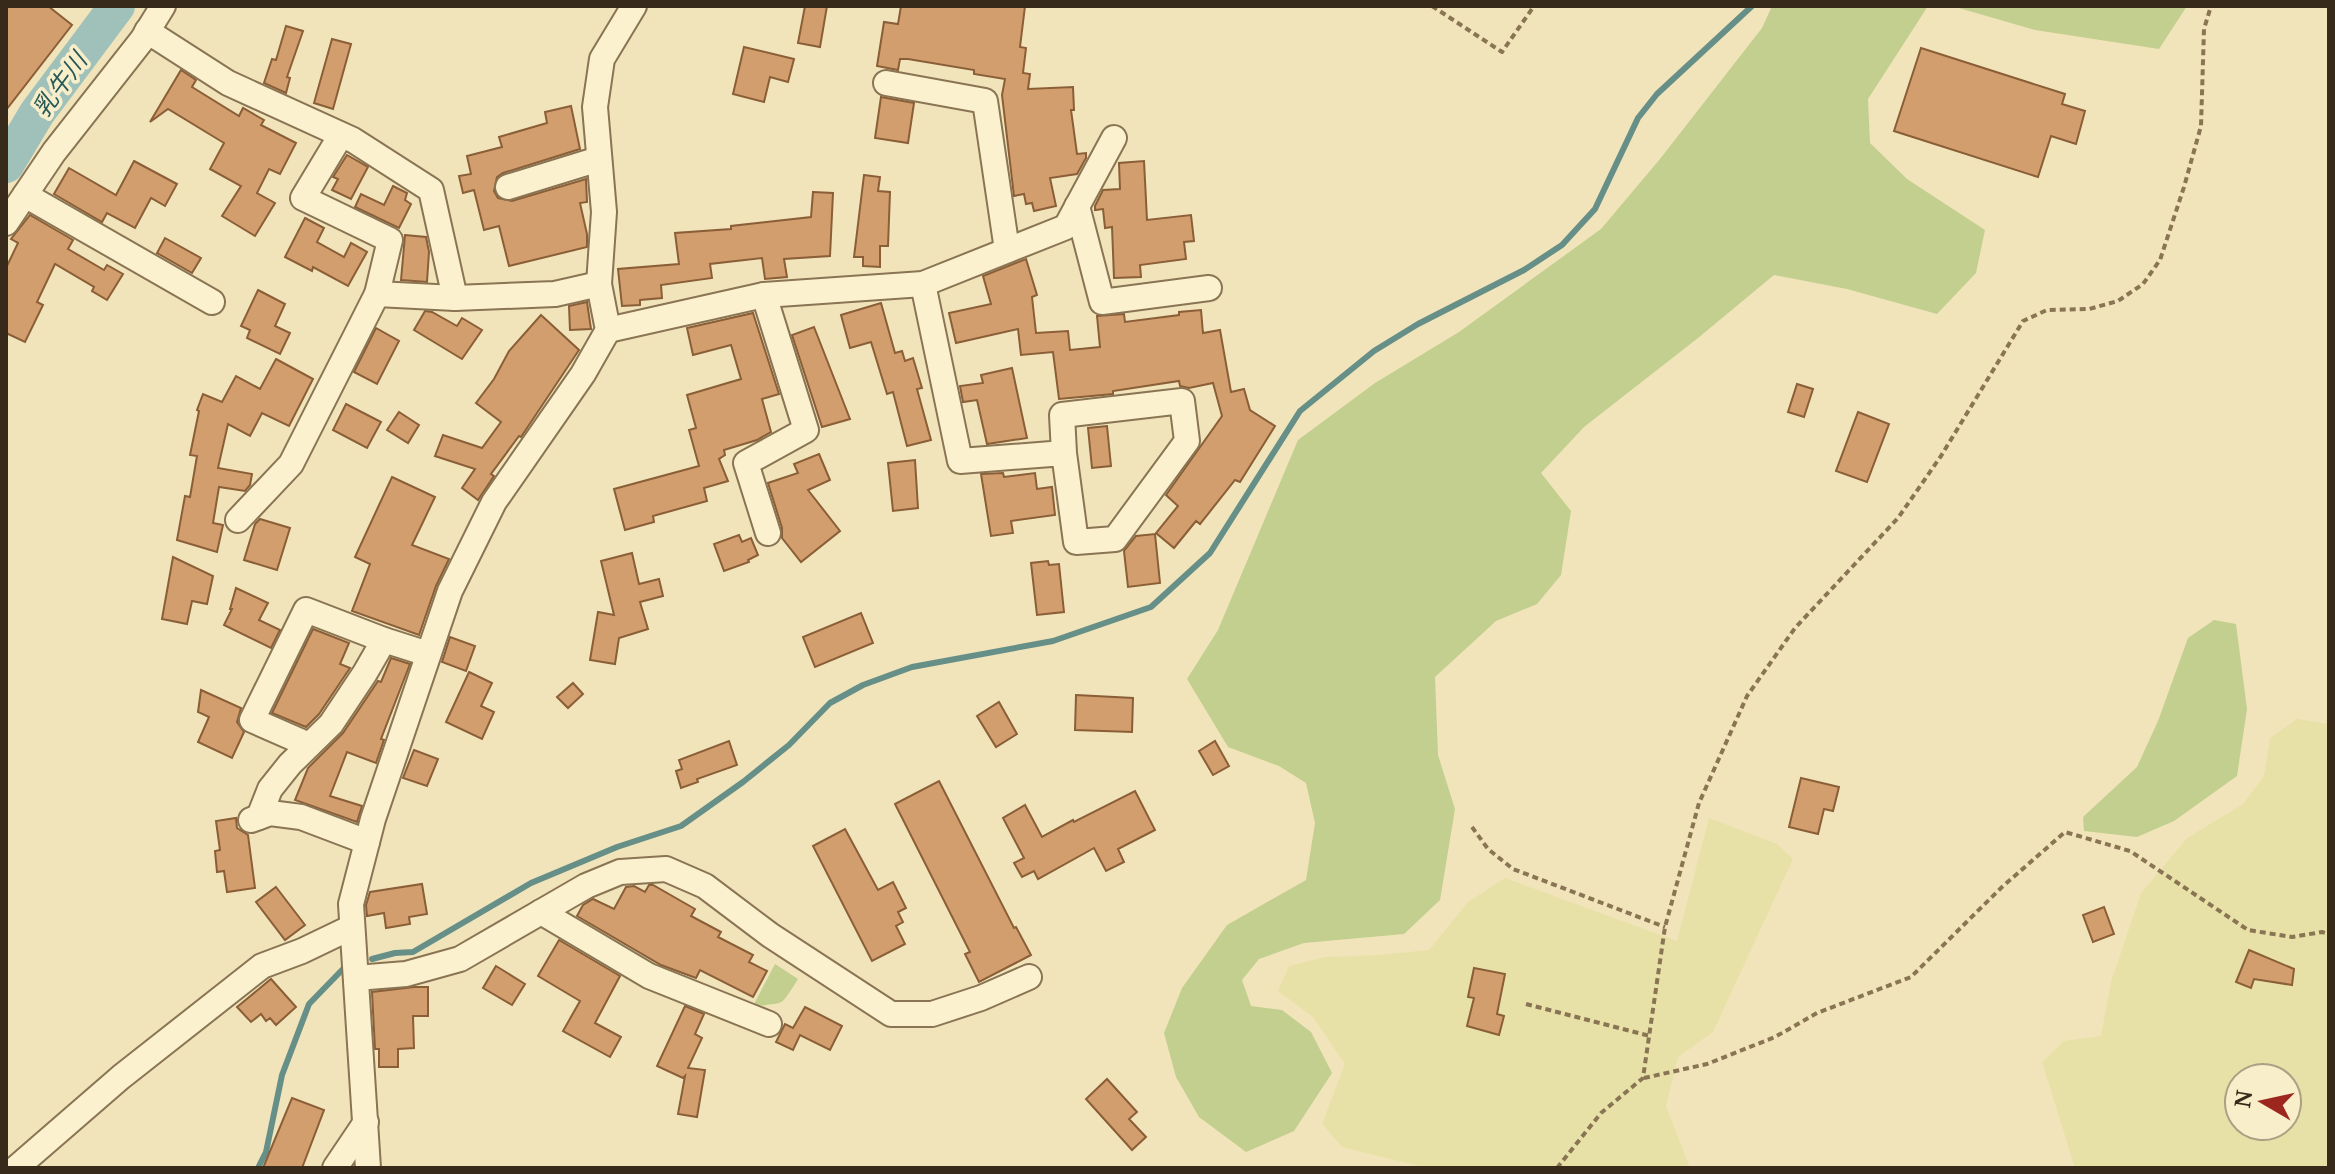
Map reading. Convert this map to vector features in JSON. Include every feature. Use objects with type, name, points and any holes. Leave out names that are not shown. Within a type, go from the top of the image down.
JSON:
[{"type":"street","points":[[6,223],[54,152],[163,6]]},
{"type":"street","points":[[368,1168],[351,904],[367,842],[450,591],[494,502],[583,374],[608,330],[599,284],[604,212],[595,107],[602,59],[634,6]]},
{"type":"street","points":[[147,31],[228,83],[353,140],[431,190],[455,298]]},
{"type":"street","points":[[886,83],[985,101],[1007,250]]},
{"type":"street","points":[[238,520],[291,464],[377,294],[390,240],[303,198],[341,135]]},
{"type":"street","points":[[608,330],[764,295],[923,284],[1066,227],[1114,138]]},
{"type":"street","points":[[508,187],[599,159]]},
{"type":"street","points":[[25,195],[212,302]]},
{"type":"street","points":[[1077,206],[1102,302],[1209,288]]},
{"type":"street","points":[[377,294],[455,298],[555,294],[599,284]]},
{"type":"street","points":[[923,284],[960,461],[1064,453]]},
{"type":"street","points":[[764,295],[806,430],[746,463],[768,533]]},
{"type":"street","points":[[1182,401],[1187,441],[1115,539],[1076,542],[1064,453],[1062,415],[1182,401]]},
{"type":"street","points":[[309,745],[252,720],[306,610],[428,654]]},
{"type":"street","points":[[367,842],[301,817],[270,813],[255,818],[270,789],[290,764],[331,724],[384,640]]},
{"type":"street","points":[[356,978],[406,974],[460,959],[586,886],[620,872],[666,869],[705,886],[770,935],[891,1014],[932,1014],[981,998],[1029,977]]},
{"type":"street","points":[[541,912],[649,976],[769,1024]]},
{"type":"street","points":[[16,1168],[121,1077],[262,966],[352,927]]},
{"type":"street","points":[[335,1168],[366,1122]]},
{"type":"path","points":[[1432,6],[1502,52],[1534,6]]},
{"type":"path","points":[[1643,1078],[1665,927],[1699,803],[1747,696],[1795,628],[1898,518],[1941,456],[2023,321],[2047,310],[2089,309],[2118,301],[2143,284],[2160,260],[2201,126],[2204,29],[2211,6]]},
{"type":"path","points":[[1472,827],[1488,849],[1513,869],[1665,927]]},
{"type":"path","points":[[1557,1168],[1601,1113],[1643,1078],[1707,1064],[1775,1037],[1817,1013],[1911,977],[2002,887],[2065,832],[2130,851],[2248,930],[2292,937],[2322,932],[2329,934]]},
{"type":"path","points":[[1526,1004],[1650,1036]]},
{"type":"shaded area","points":[[2297,719],[2329,724],[2329,1168],[2075,1168],[2042,1062],[2064,1041],[2101,1036],[2111,982],[2141,893],[2187,838],[2243,804],[2264,776],[2270,738]]},
{"type":"shaded area","points":[[1709,818],[1777,844],[1793,859],[1713,1032],[1678,1057],[1666,1106],[1690,1168],[1426,1168],[1342,1147],[1322,1124],[1345,1064],[1313,1017],[1278,991],[1289,966],[1325,957],[1429,950],[1468,902],[1505,878],[1677,941]]},
{"type":"green space","points":[[1772,6],[1928,6],[1868,99],[1870,143],[1907,179],[1985,230],[1976,273],[1937,314],[1847,289],[1774,275],[1584,427],[1541,473],[1571,511],[1561,575],[1537,604],[1496,621],[1435,677],[1438,755],[1455,809],[1440,900],[1404,934],[1304,943],[1259,959],[1242,980],[1251,1006],[1282,1010],[1311,1032],[1332,1073],[1294,1131],[1246,1152],[1199,1117],[1176,1077],[1164,1033],[1182,988],[1227,925],[1306,880],[1315,823],[1306,783],[1279,766],[1228,747],[1187,679],[1218,630],[1298,440],[1375,383],[1459,332],[1601,229],[1762,28]]},
{"type":"green space","points":[[1952,6],[2187,6],[2159,49],[2035,30]]},
{"type":"green space","points":[[2214,620],[2236,624],[2247,709],[2237,776],[2174,821],[2137,837],[2084,831],[2083,817],[2137,767],[2158,721],[2188,638]]},
{"type":"green space","points":[[775,964],[798,979],[780,1003],[752,1008]]},
{"type":"building","points":[[6,6],[48,6],[72,25],[6,110]]},
{"type":"building","points":[[805,6],[827,6],[820,47],[798,43]]},
{"type":"building","points":[[901,6],[1025,6],[1020,47],[1026,48],[1023,73],[1030,74],[1028,89],[1073,87],[1074,110],[1071,110],[1077,154],[1086,153],[1077,174],[1050,178],[1056,206],[1034,211],[1032,203],[1026,204],[1024,194],[1014,196],[1002,95],[1005,79],[974,74],[974,70],[908,59],[900,59],[898,70],[877,66],[884,22],[898,24]]},
{"type":"building","points":[[286,26],[303,31],[287,77],[290,78],[286,93],[264,83],[272,59],[276,60]]},
{"type":"building","points":[[332,39],[351,44],[333,109],[314,103]]},
{"type":"building","points":[[744,47],[794,59],[788,82],[770,77],[764,102],[733,94]]},
{"type":"building","points":[[1921,48],[2065,94],[2062,104],[2085,111],[2076,144],[2051,136],[2038,177],[1894,131]]},
{"type":"building","points":[[181,70],[196,80],[192,87],[239,116],[243,108],[264,120],[261,125],[296,143],[280,174],[269,169],[257,193],[275,203],[255,236],[222,216],[241,186],[210,169],[224,143],[168,109],[150,122]]},
{"type":"building","points":[[881,97],[914,103],[908,143],[875,138]]},
{"type":"building","points":[[571,106],[580,149],[503,173],[497,177],[494,191],[498,198],[512,201],[586,179],[587,202],[580,203],[587,247],[509,266],[499,226],[484,230],[474,190],[463,193],[459,176],[471,174],[467,156],[502,147],[499,137],[547,123],[545,112]]},
{"type":"building","points":[[347,155],[368,167],[351,199],[332,190],[338,179],[333,177]]},
{"type":"building","points":[[134,161],[177,184],[165,206],[151,198],[135,228],[107,213],[102,222],[54,194],[69,168],[116,195]]},
{"type":"building","points":[[1144,161],[1147,220],[1191,215],[1194,241],[1184,242],[1186,259],[1140,265],[1141,277],[1114,278],[1112,227],[1105,228],[1103,209],[1095,210],[1095,206],[1103,190],[1120,189],[1119,163]]},
{"type":"building","points":[[864,175],[880,177],[878,191],[890,192],[888,246],[880,246],[880,267],[863,266],[863,257],[854,257]]},
{"type":"building","points":[[393,186],[407,193],[405,200],[411,204],[399,228],[355,207],[361,194],[384,205]]},
{"type":"building","points":[[813,192],[833,193],[830,256],[784,259],[787,277],[765,279],[762,258],[710,264],[712,278],[661,285],[662,298],[640,300],[640,305],[622,306],[618,269],[679,264],[675,233],[731,229],[731,226],[811,217]]},
{"type":"building","points":[[30,215],[73,240],[68,249],[104,270],[107,265],[123,274],[107,300],[92,291],[94,287],[55,264],[37,302],[43,305],[25,342],[6,333],[6,268],[18,243],[11,239]]},
{"type":"building","points":[[305,218],[324,228],[317,242],[344,257],[351,243],[367,252],[348,286],[313,267],[312,271],[285,257]]},
{"type":"building","points":[[405,235],[426,237],[429,252],[427,282],[401,280]]},
{"type":"building","points":[[165,238],[201,258],[192,273],[157,253]]},
{"type":"building","points":[[1026,259],[1037,295],[1032,297],[1036,333],[1068,331],[1070,350],[1100,347],[1097,316],[1124,314],[1125,322],[1201,310],[1203,333],[1220,330],[1231,392],[1244,389],[1250,410],[1275,426],[1240,482],[1235,480],[1200,524],[1196,521],[1174,548],[1156,533],[1178,506],[1166,495],[1222,416],[1213,383],[1189,388],[1180,386],[1179,381],[1113,391],[1113,394],[1059,399],[1053,352],[1021,355],[1018,329],[956,343],[949,313],[991,304],[983,276]]},
{"type":"building","points":[[258,290],[285,304],[275,326],[290,333],[280,354],[247,338],[250,330],[241,326]]},
{"type":"building","points":[[587,302],[591,329],[570,330],[569,306]]},
{"type":"building","points":[[881,303],[895,353],[902,351],[905,361],[913,358],[922,388],[917,389],[931,440],[907,446],[893,392],[887,394],[871,342],[850,348],[841,315]]},
{"type":"building","points":[[425,311],[457,326],[462,318],[482,330],[462,359],[414,330]]},
{"type":"building","points":[[753,313],[779,394],[762,399],[771,432],[757,440],[724,450],[725,455],[719,459],[728,481],[704,488],[707,501],[653,516],[654,522],[625,530],[614,489],[699,466],[689,430],[696,428],[687,395],[741,379],[731,345],[693,355],[687,328]]},
{"type":"building","points":[[541,315],[579,350],[521,437],[491,474],[494,476],[478,500],[462,488],[475,469],[435,456],[443,435],[482,448],[501,422],[476,403],[509,351]]},
{"type":"building","points":[[814,327],[850,419],[822,427],[792,335]]},
{"type":"building","points":[[376,328],[399,341],[377,384],[354,372]]},
{"type":"building","points":[[276,359],[313,379],[289,426],[262,413],[250,436],[228,424],[218,468],[252,474],[250,485],[245,491],[219,487],[213,523],[223,525],[217,552],[177,540],[185,496],[190,497],[197,456],[190,455],[197,410],[203,394],[222,402],[236,376],[260,389]]},
{"type":"building","points":[[1012,368],[1027,438],[987,444],[977,400],[963,402],[960,386],[983,383],[981,375]]},
{"type":"building","points":[[1797,384],[1813,389],[1804,417],[1788,412]]},
{"type":"building","points":[[346,404],[381,422],[367,448],[333,430]]},
{"type":"building","points":[[399,412],[419,425],[408,443],[387,430]]},
{"type":"building","points":[[1858,412],[1889,424],[1867,482],[1836,471]]},
{"type":"building","points":[[1107,426],[1111,466],[1092,468],[1088,428]]},
{"type":"building","points":[[819,454],[830,480],[808,490],[840,531],[801,562],[782,538],[782,528],[768,483],[798,473],[794,464]]},
{"type":"building","points":[[915,460],[918,508],[893,511],[888,463]]},
{"type":"building","points":[[1003,473],[1004,477],[1035,473],[1037,489],[1052,487],[1055,515],[1011,521],[1013,533],[991,536],[981,474]]},
{"type":"building","points":[[392,477],[435,497],[412,545],[449,559],[419,635],[352,611],[370,564],[355,557]]},
{"type":"building","points":[[260,519],[290,528],[277,570],[244,560],[255,524]]},
{"type":"building","points":[[1155,534],[1160,583],[1128,587],[1124,551],[1136,536]]},
{"type":"building","points":[[739,535],[742,542],[751,538],[758,555],[749,562],[724,571],[714,544]]},
{"type":"building","points":[[632,553],[639,584],[659,579],[663,596],[640,602],[648,629],[619,638],[615,664],[590,660],[598,612],[614,615],[601,561]]},
{"type":"building","points":[[173,557],[213,576],[207,604],[192,601],[187,624],[162,619]]},
{"type":"building","points":[[1048,561],[1049,565],[1059,564],[1064,612],[1037,615],[1031,563]]},
{"type":"building","points":[[236,588],[268,603],[259,620],[280,630],[271,648],[224,625],[232,609]]},
{"type":"building","points":[[861,613],[873,643],[815,667],[803,637]]},
{"type":"building","points":[[313,629],[349,643],[340,664],[350,668],[319,714],[306,727],[272,713]]},
{"type":"building","points":[[450,637],[475,646],[466,671],[442,662]]},
{"type":"building","points":[[391,658],[410,664],[381,739],[384,740],[376,763],[347,752],[330,796],[362,806],[357,822],[295,800],[308,768],[343,733],[378,681],[381,682]]},
{"type":"building","points":[[469,672],[492,683],[481,706],[494,712],[482,739],[446,722]]},
{"type":"building","points":[[573,683],[583,694],[568,708],[557,697]]},
{"type":"building","points":[[201,690],[241,708],[237,722],[244,732],[232,758],[198,742],[209,717],[198,712]]},
{"type":"building","points":[[1076,695],[1133,698],[1132,732],[1075,730]]},
{"type":"building","points":[[999,702],[1017,734],[996,747],[977,716]]},
{"type":"building","points":[[729,741],[737,765],[681,788],[676,771],[682,769],[679,760]]},
{"type":"building","points":[[1215,741],[1229,766],[1213,775],[1199,751]]},
{"type":"building","points":[[414,750],[438,759],[427,786],[403,778]]},
{"type":"building","points":[[1801,778],[1839,787],[1833,811],[1824,809],[1818,834],[1789,827]]},
{"type":"building","points":[[939,781],[1014,928],[1031,955],[979,982],[965,954],[970,952],[895,804]]},
{"type":"building","points":[[1135,791],[1155,830],[1118,849],[1124,862],[1106,871],[1094,848],[1038,879],[1034,871],[1022,877],[1014,863],[1024,858],[1003,818],[1025,805],[1042,837]]},
{"type":"building","points":[[236,818],[237,828],[248,835],[255,888],[227,892],[224,871],[217,872],[215,851],[220,850],[216,821]]},
{"type":"building","points":[[845,829],[878,890],[893,882],[906,908],[898,912],[903,922],[896,926],[905,944],[872,961],[813,846]]},
{"type":"building","points":[[422,884],[427,914],[409,917],[410,924],[386,928],[384,913],[367,916],[370,892]]},
{"type":"building","points":[[649,885],[695,909],[691,916],[721,932],[718,937],[753,955],[749,962],[767,971],[753,997],[700,970],[696,978],[661,965],[577,916],[583,905],[593,899],[614,909],[626,887],[634,886],[645,892]]},
{"type":"building","points":[[276,887],[305,925],[285,940],[256,902]]},
{"type":"building","points":[[2104,907],[2114,934],[2093,942],[2083,915]]},
{"type":"building","points":[[559,940],[620,976],[595,1023],[621,1037],[610,1057],[563,1031],[580,1001],[538,976]]},
{"type":"building","points":[[2249,950],[2294,969],[2292,985],[2254,979],[2251,988],[2236,982]]},
{"type":"building","points":[[496,966],[525,984],[512,1005],[483,988]]},
{"type":"building","points":[[1474,968],[1505,974],[1497,1014],[1504,1016],[1499,1035],[1467,1026],[1474,998],[1468,997]]},
{"type":"building","points":[[271,979],[296,1007],[276,1025],[270,1018],[266,1021],[261,1014],[251,1022],[237,1007]]},
{"type":"building","points":[[428,987],[428,1016],[413,1016],[414,1048],[398,1049],[398,1067],[379,1067],[372,992]]},
{"type":"building","points":[[685,1006],[704,1014],[695,1034],[702,1038],[688,1068],[705,1070],[697,1117],[678,1114],[685,1076],[683,1078],[657,1066]]},
{"type":"building","points":[[805,1007],[842,1026],[830,1050],[800,1035],[793,1050],[776,1042],[785,1024],[793,1028]]},
{"type":"building","points":[[1107,1079],[1137,1112],[1129,1119],[1146,1137],[1132,1150],[1086,1099]]},
{"type":"building","points":[[292,1098],[324,1110],[302,1168],[263,1168]]},
{"type":"waterway","name":"乳牛川","points":[[6,165],[37,113],[117,6]]},
{"type":"waterway","points":[[372,959],[413,952],[531,883],[617,847],[681,826],[789,745],[830,703],[863,685],[912,667],[1053,641],[1151,607],[1210,553],[1300,411],[1374,351],[1418,324],[1524,270],[1562,245],[1595,209],[1638,118],[1657,94],[1752,6]]},
{"type":"waterway","points":[[258,1168],[266,1152],[282,1075],[309,1004],[342,970]]}]
